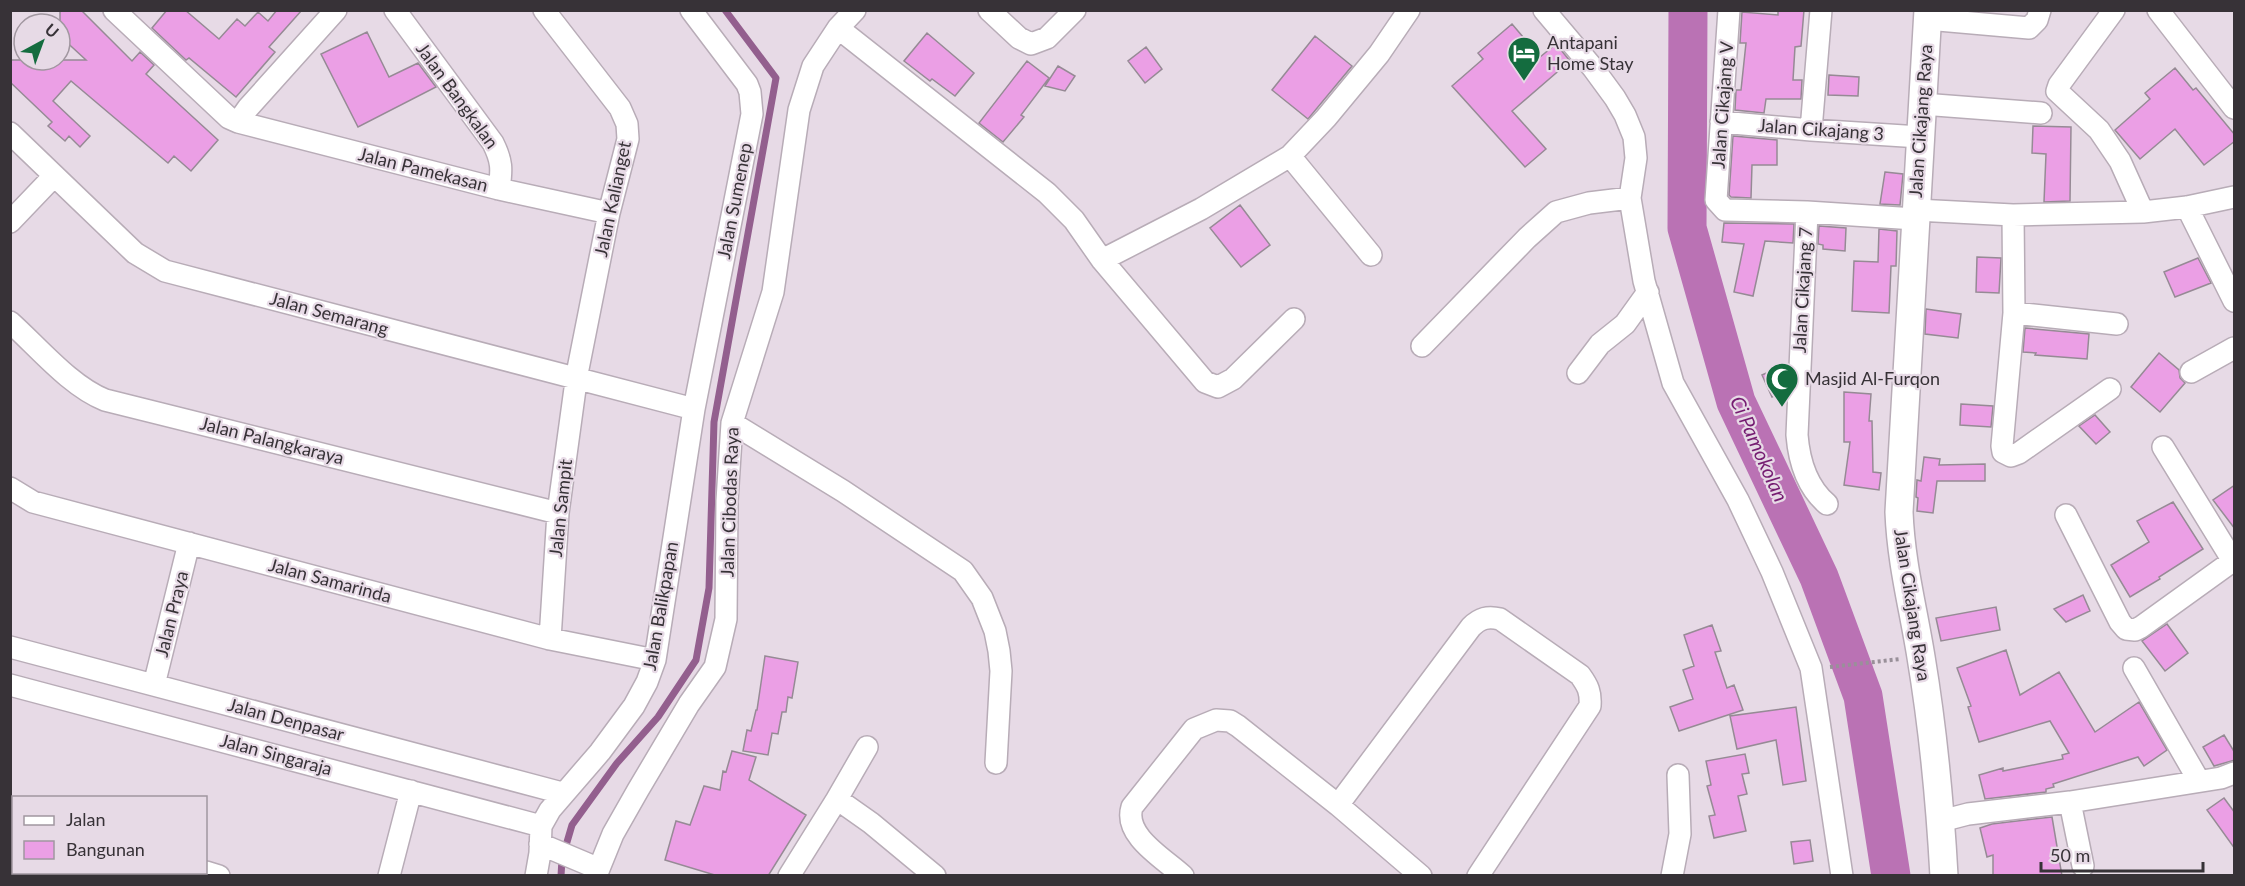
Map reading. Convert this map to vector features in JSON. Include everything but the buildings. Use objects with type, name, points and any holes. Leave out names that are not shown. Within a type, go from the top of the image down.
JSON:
[{"type":"main road","name":"Jalan Cikajang Raya","points":[[1928,15],[1899,512],[1900,549],[1921,658],[1941,821],[1944,876]]},
{"type":"street","points":[[238,122],[336,10]]},
{"type":"street","name":"Jalan Bangkalan","points":[[395,10],[493,143],[500,157],[502,172],[499,189]]},
{"type":"street","name":"Jalan Kalianget","points":[[544,10],[620,108],[627,124],[628,139],[609,213],[577,378]]},
{"type":"street","name":"Jalan Sumenep","points":[[691,10],[747,84],[752,104],[750,126],[694,409]]},
{"type":"street","name":"Jalan Cibodas Raya","points":[[596,872],[613,834],[638,790],[689,704],[715,667],[726,619],[727,501],[732,423],[773,292],[799,110],[813,66],[838,28],[855,10]]},
{"type":"street","points":[[989,10],[1019,38],[1031,44],[1047,38],[1075,10]]},
{"type":"street","points":[[1102,260],[1201,209],[1290,156],[1326,118],[1379,54],[1409,10]]},
{"type":"street","points":[[1544,10],[1593,68],[1625,115],[1634,137],[1636,158],[1630,198],[1647,292],[1673,383],[1743,510],[1772,572],[1811,668],[1842,876]]},
{"type":"street","name":"Jalan Cikajang V","points":[[1730,10],[1716,200],[1725,210],[1807,212]]},
{"type":"street","points":[[1811,130],[1821,10]]},
{"type":"street","points":[[2114,10],[2057,87],[2060,95],[2099,130],[2120,161],[2143,212]]},
{"type":"street","points":[[2158,10],[2235,108]]},
{"type":"street","name":"Jalan Pamekasan","points":[[124,14],[229,118],[238,122],[499,189],[609,213]]},
{"type":"street","points":[[1928,15],[2029,28],[2037,18]]},
{"type":"street","points":[[838,28],[1047,193],[1074,220],[1102,260],[1205,382],[1218,387],[1233,380],[1294,319]]},
{"type":"street","points":[[1922,104],[2041,113]]},
{"type":"street","name":"Jalan Cikajang 3","points":[[1721,122],[1920,137]]},
{"type":"street","name":"Jalan Semarang","points":[[10,133],[135,253],[165,272],[694,409]]},
{"type":"street","points":[[1290,156],[1371,255]]},
{"type":"street","points":[[10,222],[54,176]]},
{"type":"street","points":[[1807,212],[2013,215],[2143,212],[2187,207],[2235,197]]},
{"type":"street","points":[[1422,346],[1527,238],[1556,212],[1589,203],[1630,198]]},
{"type":"street","points":[[2187,207],[2235,301]]},
{"type":"street","name":"Jalan Cikajang 7","points":[[1807,212],[1797,435],[1801,464],[1820,499],[1827,504]]},
{"type":"street","points":[[2013,215],[2014,313],[2001,446],[2005,454],[2011,456],[2019,453],[2110,389]]},
{"type":"street","points":[[1578,373],[1600,344],[1625,324],[1647,292]]},
{"type":"street","points":[[2014,313],[2117,324]]},
{"type":"street","name":"Jalan Palangkaraya","points":[[10,322],[77,384],[90,394],[105,400],[558,513]]},
{"type":"street","points":[[2191,372],[2235,348]]},
{"type":"street","name":"Jalan Sampit","points":[[550,639],[558,513],[577,378]]},
{"type":"street","name":"Jalan Balikpapan","points":[[536,876],[552,845],[562,793],[579,777],[634,706],[647,682],[655,660],[694,409]]},
{"type":"street","points":[[732,423],[843,491],[963,572],[982,598],[995,631],[999,651],[1001,671],[996,763]]},
{"type":"street","points":[[2066,515],[2120,622],[2126,629],[2135,630],[2141,627],[2234,560],[2163,447]]},
{"type":"street","name":"Jalan Samarinda","points":[[10,488],[33,502],[550,639],[655,660]]},
{"type":"street","name":"Jalan Praya","points":[[154,685],[189,543]]},
{"type":"street","points":[[1338,805],[1471,627],[1483,618],[1500,619],[1580,675],[1588,685],[1591,694],[1590,706],[1478,876]]},
{"type":"street","name":"Jalan Denpasar","points":[[10,647],[562,793]]},
{"type":"street","points":[[2134,668],[2199,781]]},
{"type":"street","name":"Jalan Singaraja","points":[[10,685],[411,791],[552,845],[596,872]]},
{"type":"street","points":[[1184,876],[1140,838],[1132,826],[1130,814],[1132,807],[1194,729],[1216,720],[1230,721],[1238,726],[1338,805],[1421,876]]},
{"type":"street","points":[[789,876],[867,747]]},
{"type":"street","points":[[1941,821],[1968,814],[2070,802],[2221,778],[2235,773]]},
{"type":"street","points":[[1672,876],[1680,834],[1678,775]]},
{"type":"street","points":[[389,876],[411,791]]},
{"type":"street","points":[[837,799],[871,823],[935,876]]},
{"type":"street","points":[[2070,802],[2083,866]]},
{"type":"path","points":[[1833,667],[1905,658]]},
{"type":"waterway","points":[[561,876],[562,859],[572,825],[617,763],[658,717],[696,660],[709,588],[714,422],[776,78],[725,10]]},
{"type":"waterway","name":"Ci Pamokolan","points":[[1688,10],[1687,228],[1736,402],[1819,577],[1863,696],[1891,876]]},
{"type":"place","name":"Antapani Home Stay","points":[[1524,82]]},
{"type":"place","name":"Masjid Al-Furqon","points":[[1782,408]]}]
